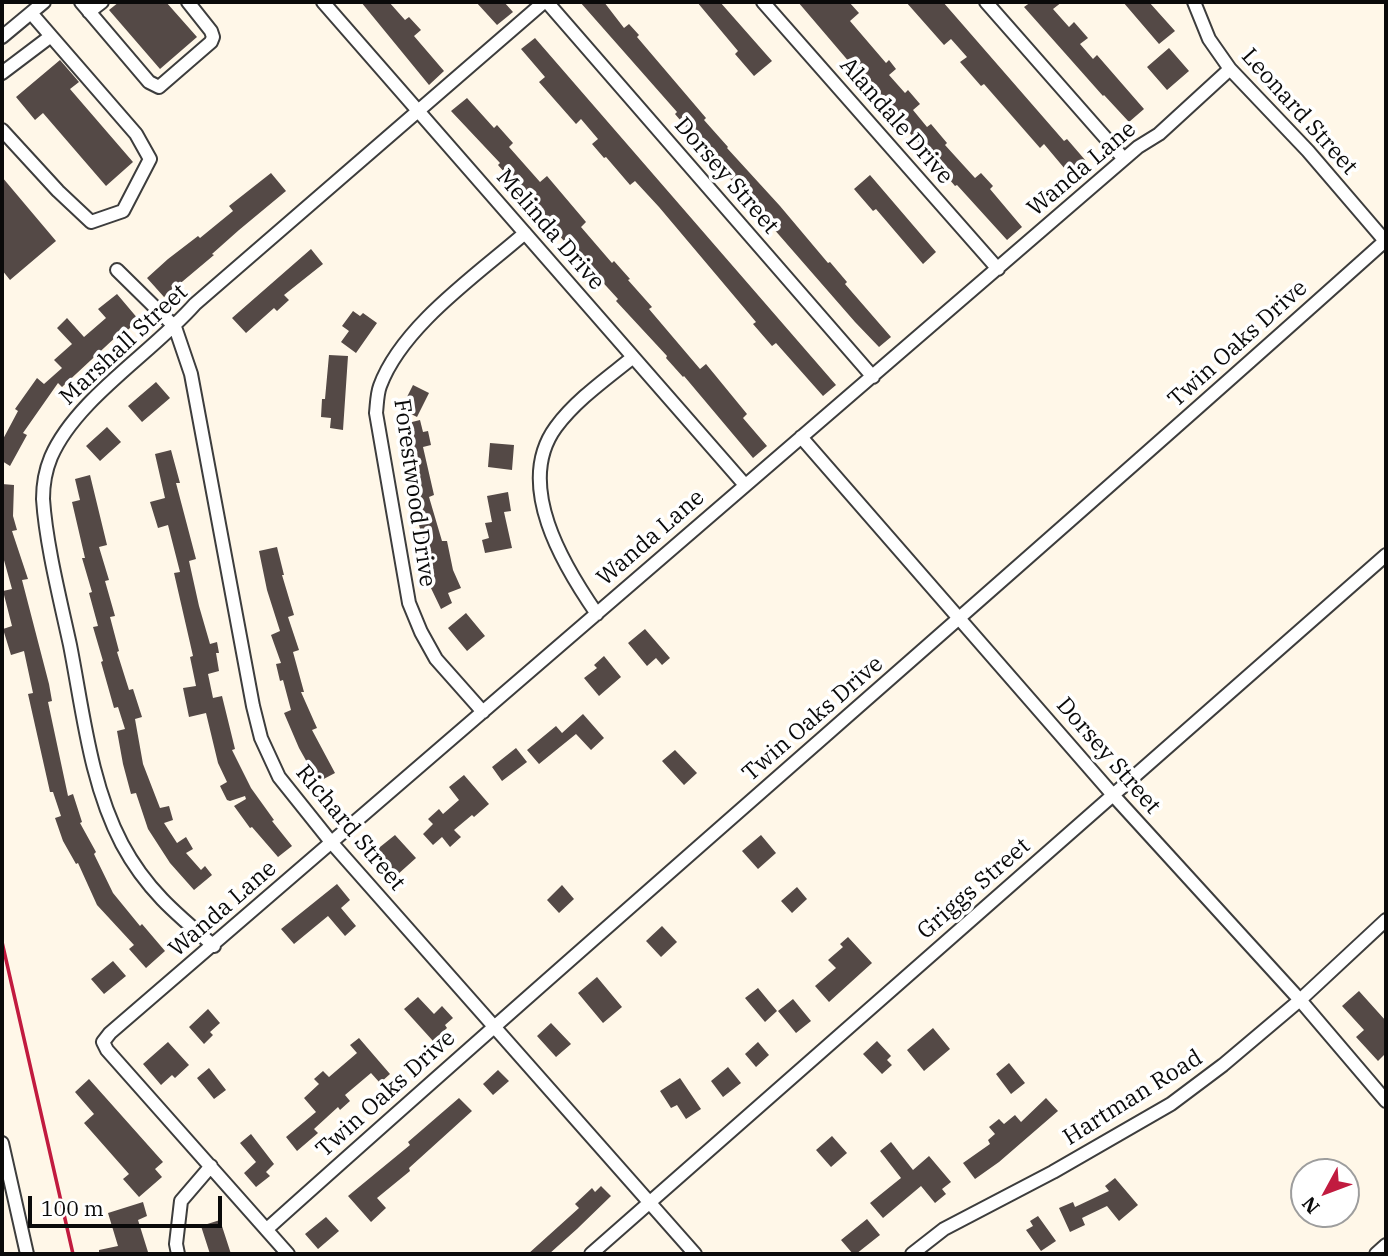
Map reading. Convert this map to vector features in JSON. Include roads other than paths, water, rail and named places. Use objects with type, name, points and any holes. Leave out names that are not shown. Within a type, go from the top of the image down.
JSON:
[{"type":"street","points":[[2,37],[44,2]]},
{"type":"street","points":[[81,2],[149,82],[159,87],[211,42],[213,37],[212,31],[188,2]]},
{"type":"street","points":[[89,12],[102,2]]},
{"type":"street","name":"Melinda Drive","points":[[323,2],[745,485]]},
{"type":"street","name":"Marshall Street","points":[[214,946],[170,909],[149,887],[109,818],[97,782],[55,572],[43,498],[50,460],[64,431],[83,410],[175,327],[195,304],[545,2]]},
{"type":"street","name":"Dorsey Street","points":[[545,2],[873,377]]},
{"type":"street","name":"Alandale Drive","points":[[763,2],[998,269]]},
{"type":"street","points":[[986,2],[1124,159]]},
{"type":"street","name":"Leonard Street","points":[[1194,2],[1209,39],[1230,69],[1308,151],[1386,241]]},
{"type":"street","points":[[2,130],[58,191],[91,222],[123,211],[150,159],[136,134],[31,13]]},
{"type":"street","points":[[2,74],[51,36]]},
{"type":"street","name":"Wanda Lane","points":[[211,1166],[107,1050],[103,1042],[110,1033],[1124,159],[1158,134],[1230,69]]},
{"type":"street","name":"Forestwood Drive","points":[[483,712],[436,659],[409,603],[376,413],[379,389],[387,369],[418,326],[525,233]]},
{"type":"street","name":"Twin Oaks Drive","points":[[267,1229],[493,1026],[1386,241]]},
{"type":"street","points":[[117,270],[175,327]]},
{"type":"street","name":"Richard Street","points":[[175,327],[191,374],[261,738],[279,777],[331,842],[695,1254]]},
{"type":"street","points":[[597,614],[573,580],[556,547],[540,486],[540,466],[546,445],[556,427],[574,407],[632,358]]},
{"type":"street","name":"Dorsey Street","points":[[801,437],[1113,795],[1300,1000],[1386,1101]]},
{"type":"street","name":"Griggs Street","points":[[591,1254],[1386,555]]},
{"type":"street","name":"Hartman Road","points":[[912,1254],[944,1229],[1053,1172],[1171,1104],[1223,1065],[1300,1000],[1386,920]]},
{"type":"street","points":[[2,1143],[27,1254]]},
{"type":"street","points":[[178,1254],[176,1244],[181,1201],[211,1166],[288,1254]]},
{"type":"street","points":[[1376,1254],[1386,1245]]},
{"type":"railway","points":[[2,942],[73,1254]]}]
